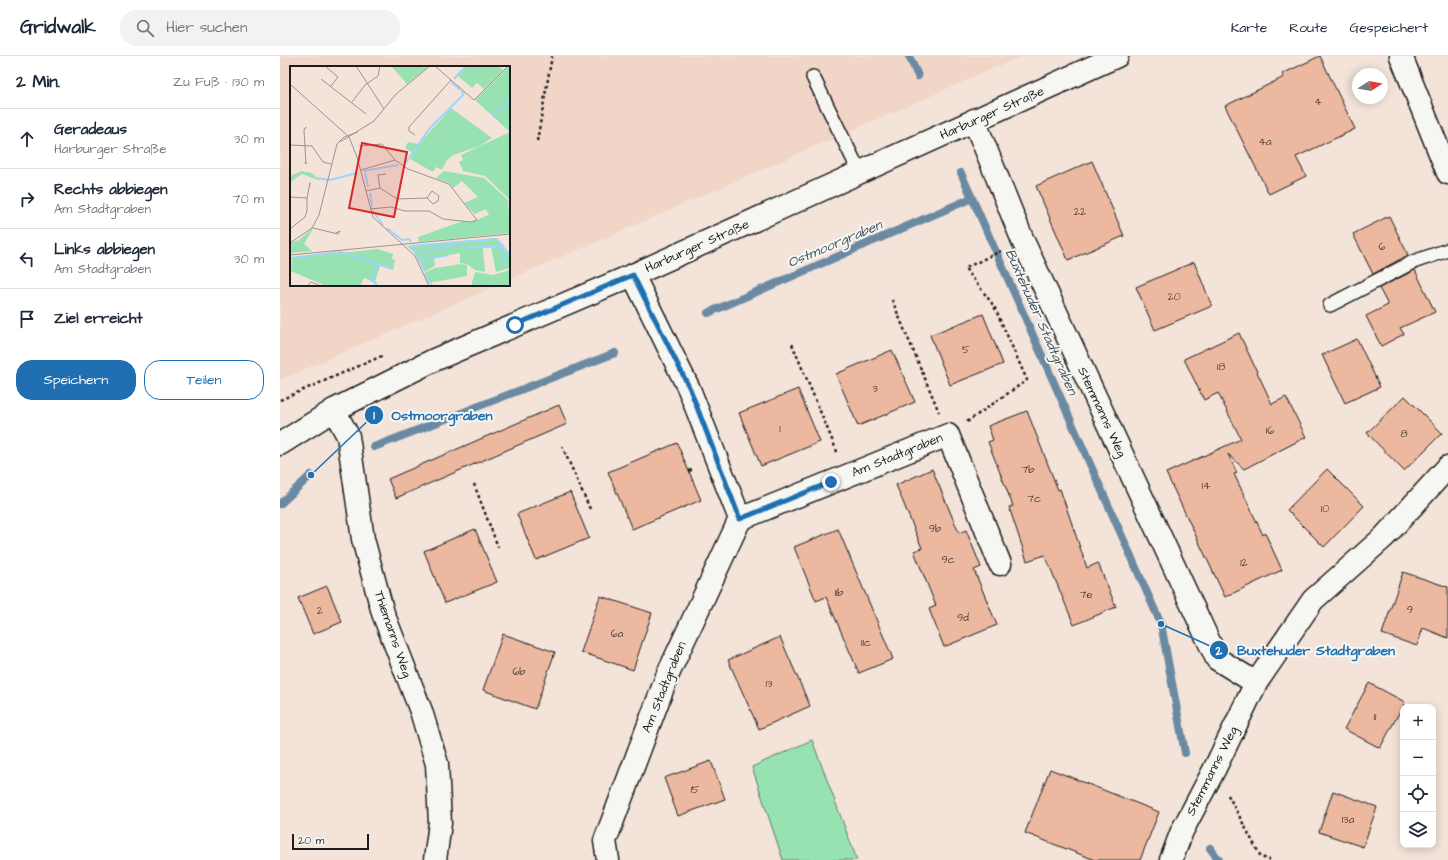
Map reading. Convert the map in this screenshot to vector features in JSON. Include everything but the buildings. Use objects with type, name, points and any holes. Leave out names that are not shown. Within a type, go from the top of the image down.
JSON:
[{"type":"street","name":"Harburger Straße","points":[[280,444],[334,410],[434,360],[633,275],[1117,56]]},
{"type":"street","points":[[1401,56],[1448,173]]},
{"type":"street","name":"Stemmanns Weg","points":[[974,120],[1023,241],[1216,659],[1256,683]]},
{"type":"street","points":[[633,275],[690,389],[740,519]]},
{"type":"street","name":"Thiemanns Weg","points":[[334,410],[348,436],[363,539],[383,613],[421,711],[437,764],[440,823],[435,860]]},
{"type":"street","name":"Am Stadtgraben","points":[[608,860],[605,841],[668,674],[740,519],[948,435],[1000,564]]},
{"type":"street","name":"Stemmanns Weg","points":[[1171,860],[1182,831],[1214,770],[1256,683],[1313,600],[1384,537],[1448,467]]},
{"type":"lane","points":[[813,77],[860,173]]},
{"type":"lane","points":[[1330,304],[1413,262],[1448,250]]},
{"type":"path","points":[[537,141],[545,87],[552,56]]},
{"type":"path","points":[[892,300],[948,435],[1027,380],[994,306],[965,268],[1023,241]]},
{"type":"path","points":[[792,344],[847,476]]},
{"type":"path","points":[[562,446],[590,509]]},
{"type":"path","points":[[474,484],[498,547]]},
{"type":"path","points":[[1214,770],[1262,857],[1270,860]]},
{"type":"shaded area","points":[[280,56],[1022,56],[510,280],[510,66],[290,66],[290,286],[496,286],[280,380]]},
{"type":"green space","points":[[812,740],[857,860],[783,860],[752,767]]},
{"type":"waterway","name":"Buxtehuder Stadtgraben","points":[[909,56],[918,76]]},
{"type":"waterway","name":"Buxtehuder Stadtgraben","points":[[961,173],[1161,624],[1185,753]]},
{"type":"waterway","name":"Ostmoorgraben","points":[[708,313],[972,198]]},
{"type":"waterway","name":"Ostmoorgraben","points":[[374,447],[615,353]]},
{"type":"waterway","name":"Ostmoorgraben","points":[[280,504],[311,475]]},
{"type":"waterway","name":"Buxtehuder Stadtgraben","points":[[1210,848],[1219,860]]},
{"type":"place","name":"Ostmoorgraben","points":[[311,475]]},
{"type":"place","name":"Buxtehuder Stadtgraben","points":[[1161,624]]},
{"type":"route","points":[[515,325],[633,275],[690,389],[740,519],[831,482]]}]
